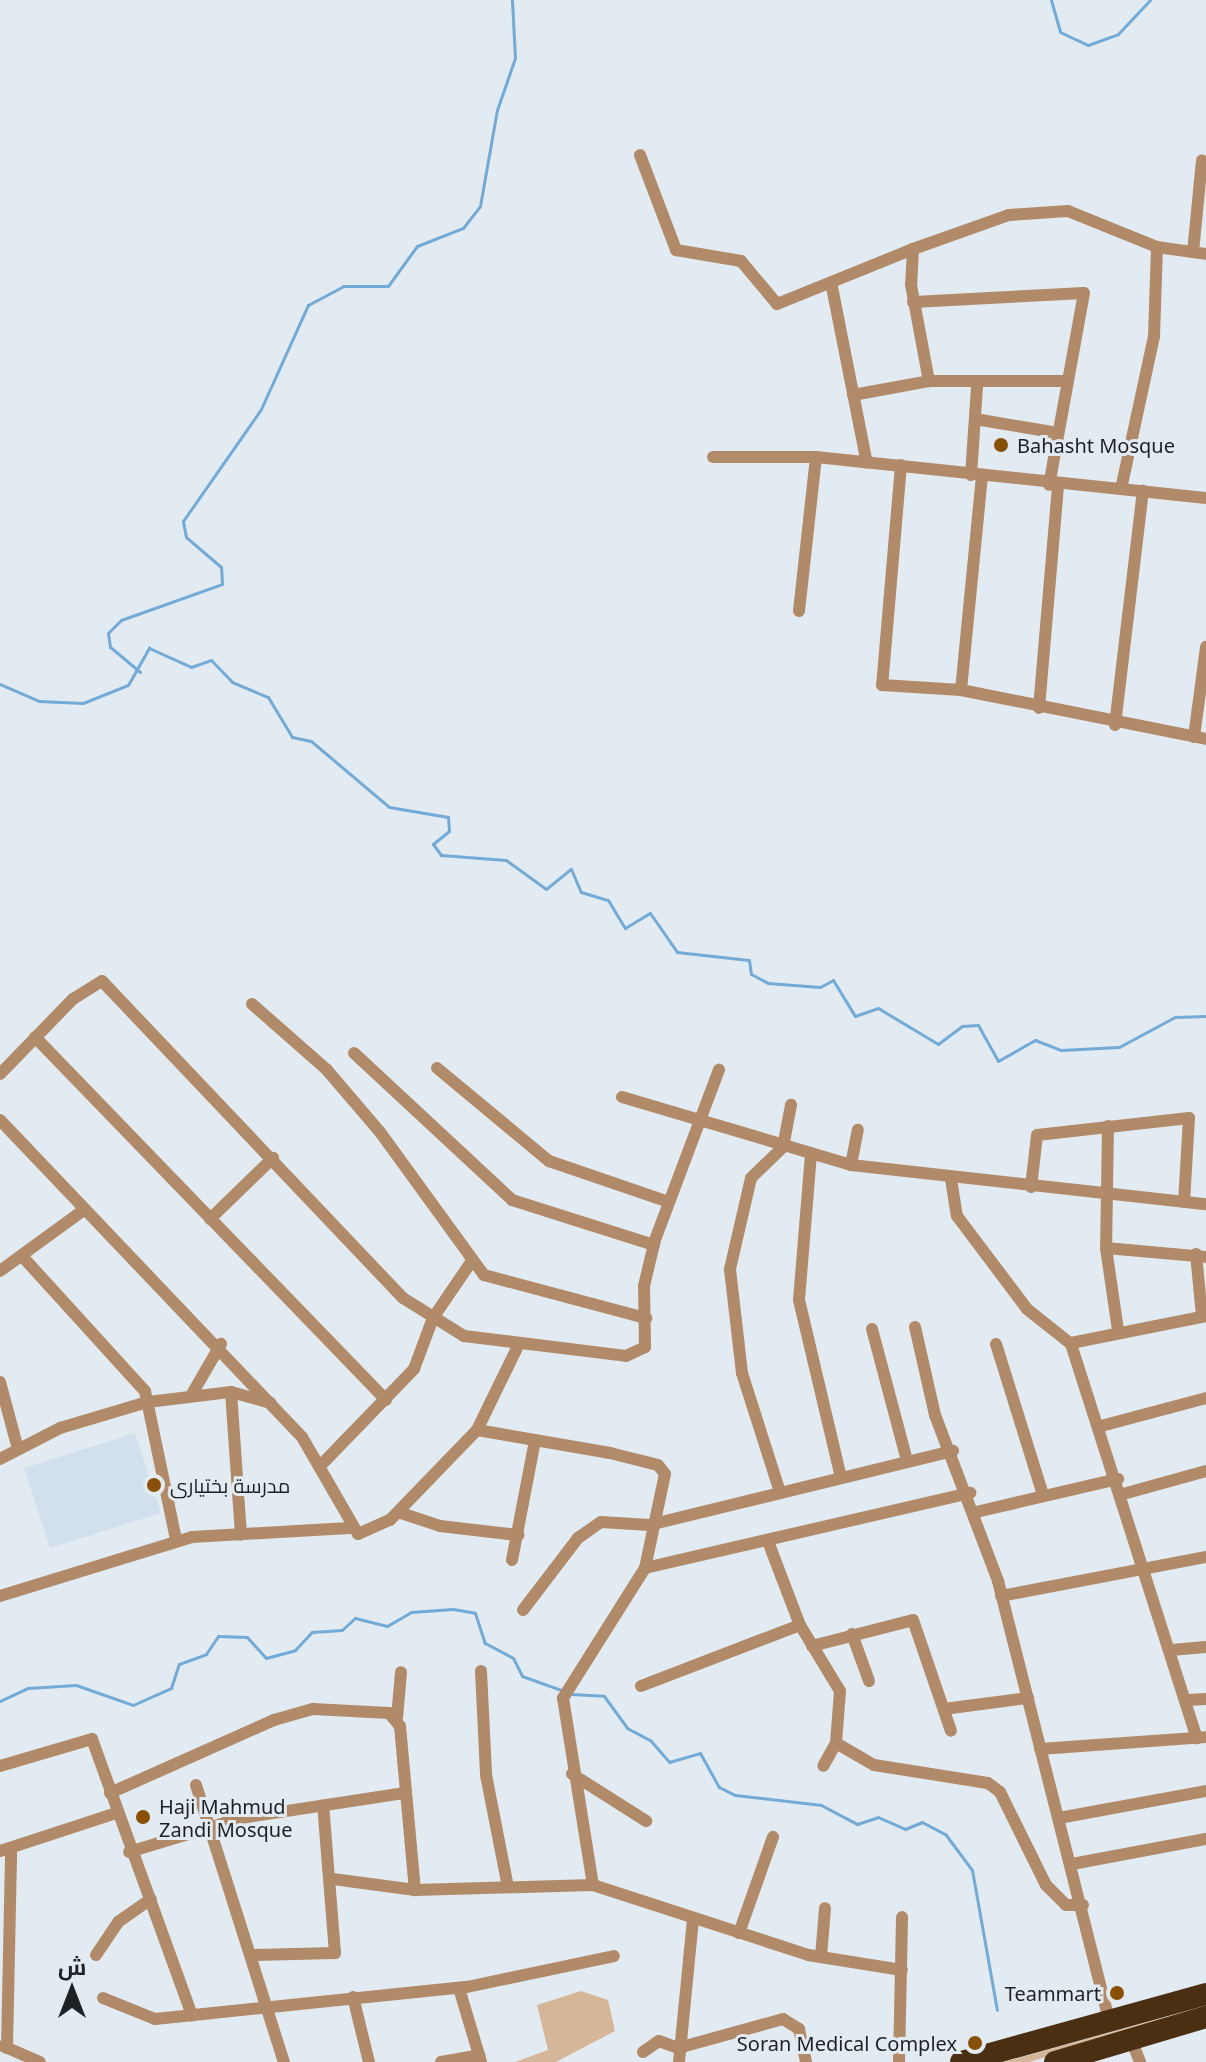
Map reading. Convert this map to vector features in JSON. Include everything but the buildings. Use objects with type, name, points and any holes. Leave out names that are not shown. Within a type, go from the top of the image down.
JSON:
[{"type":"highway","points":[[961,2062],[1206,1994]]},
{"type":"highway","points":[[1055,2062],[1130,2037],[1206,2017]]},
{"type":"street","points":[[640,155],[676,250],[741,261],[777,304],[832,287],[913,249],[1009,215],[1068,211],[1157,247],[1200,253],[1202,160]]},
{"type":"street","points":[[1121,489],[1157,313],[1157,247]]},
{"type":"street","points":[[913,249],[913,302],[929,381]]},
{"type":"street","points":[[832,287],[867,463]]},
{"type":"street","points":[[913,302],[1084,293],[1058,433],[1039,708]]},
{"type":"street","points":[[853,395],[929,381],[977,386],[1067,381]]},
{"type":"street","points":[[961,690],[977,476],[977,386]]},
{"type":"street","points":[[975,419],[1058,433]]},
{"type":"street","points":[[713,457],[816,457],[1054,485],[1206,498]]},
{"type":"street","points":[[799,611],[816,457]]},
{"type":"street","points":[[901,465],[882,685],[961,690],[1115,725],[1200,738],[1206,647]]},
{"type":"street","points":[[1115,725],[1143,491]]},
{"type":"street","points":[[0,1074],[35,1037],[102,981],[273,1158],[378,1274],[433,1318],[464,1336],[626,1356],[645,1347],[654,1245],[703,1124],[719,1070]]},
{"type":"street","points":[[252,1004],[362,1112],[471,1262],[508,1287],[646,1318]]},
{"type":"street","points":[[35,1037],[386,1400]]},
{"type":"street","points":[[354,1053],[512,1200],[654,1245]]},
{"type":"street","points":[[437,1068],[549,1161],[669,1202]]},
{"type":"street","points":[[622,1097],[703,1124],[851,1165],[1108,1198],[1206,1204]]},
{"type":"street","points":[[779,1489],[742,1373],[729,1296],[751,1178],[783,1147],[791,1105]]},
{"type":"street","points":[[1031,1187],[1037,1135],[1189,1118],[1184,1202]]},
{"type":"street","points":[[0,1120],[221,1344],[323,1463],[350,1528]]},
{"type":"street","points":[[1108,1126],[1106,1248],[1118,1330]]},
{"type":"street","points":[[851,1165],[858,1130]]},
{"type":"street","points":[[811,1154],[799,1300],[840,1474]]},
{"type":"street","points":[[210,1219],[273,1158]]},
{"type":"street","points":[[951,1179],[957,1216],[1027,1309],[1071,1343],[1101,1426],[1143,1568],[1201,1737],[1040,1749]]},
{"type":"street","points":[[0,1271],[85,1209]]},
{"type":"street","points":[[1071,1343],[1118,1330],[1204,1316],[1201,1256],[1106,1248]]},
{"type":"street","points":[[22,1256],[148,1402],[176,1540]]},
{"type":"street","points":[[323,1463],[386,1400],[429,1344],[433,1318],[471,1262]]},
{"type":"street","points":[[915,1327],[935,1415],[970,1493],[1001,1596],[1083,1905],[1109,2019]]},
{"type":"street","points":[[872,1329],[907,1461]]},
{"type":"street","points":[[192,1394],[221,1344]]},
{"type":"street","points":[[0,1596],[176,1540],[350,1528],[367,1536],[398,1512],[477,1430],[519,1344]]},
{"type":"street","points":[[996,1344],[1043,1495]]},
{"type":"street","points":[[0,1382],[2,1401],[18,1449]]},
{"type":"street","points":[[0,1459],[18,1449],[148,1402],[192,1394],[231,1392],[271,1403]]},
{"type":"street","points":[[231,1392],[241,1535]]},
{"type":"street","points":[[1101,1426],[1206,1398]]},
{"type":"street","points":[[477,1430],[658,1465],[665,1489],[649,1525],[645,1568],[570,1678],[563,1698],[572,1774],[593,1885]]},
{"type":"street","points":[[512,1560],[535,1440]]},
{"type":"street","points":[[523,1610],[588,1528],[625,1519],[649,1525],[840,1474],[953,1451]]},
{"type":"street","points":[[1123,1494],[1206,1471]]},
{"type":"street","points":[[976,1512],[1118,1479]]},
{"type":"street","points":[[645,1568],[769,1544],[970,1493]]},
{"type":"street","points":[[398,1512],[440,1526],[518,1535]]},
{"type":"street","points":[[769,1544],[800,1625],[840,1691],[836,1743],[823,1766]]},
{"type":"street","points":[[1001,1596],[1206,1557]]},
{"type":"street","points":[[812,1646],[913,1620],[951,1731]]},
{"type":"street","points":[[641,1686],[800,1625]]},
{"type":"street","points":[[852,1634],[869,1681]]},
{"type":"street","points":[[1171,1650],[1206,1647]]},
{"type":"street","points":[[481,1671],[486,1775],[508,1887]]},
{"type":"street","points":[[401,1672],[397,1718],[415,1890]]},
{"type":"street","points":[[944,1709],[1028,1698]]},
{"type":"street","points":[[1187,1700],[1206,1699]]},
{"type":"street","points":[[110,1793],[313,1709],[397,1718]]},
{"type":"street","points":[[0,1766],[92,1739],[129,1852],[151,1899],[192,2016]]},
{"type":"street","points":[[836,1743],[874,1765],[988,1783],[1000,1792],[1046,1885],[1066,1905],[1083,1905]]},
{"type":"street","points":[[572,1774],[646,1821]]},
{"type":"street","points":[[196,1785],[214,1825],[255,1955],[284,2062]]},
{"type":"street","points":[[1059,1818],[1206,1791]]},
{"type":"street","points":[[129,1852],[214,1825],[405,1793]]},
{"type":"street","points":[[255,1955],[335,1953],[333,1879],[323,1805]]},
{"type":"street","points":[[40,2062],[4,2046],[5,1850],[116,1813]]},
{"type":"street","points":[[739,1933],[773,1837]]},
{"type":"street","points":[[1072,1864],[1206,1839]]},
{"type":"street","points":[[333,1879],[415,1890],[593,1885],[693,1920],[821,1957],[902,1970]]},
{"type":"street","points":[[96,1955],[118,1922],[151,1899]]},
{"type":"street","points":[[821,1957],[825,1908]]},
{"type":"street","points":[[899,2062],[902,1917]]},
{"type":"street","points":[[679,2062],[693,1920]]},
{"type":"street","points":[[103,1998],[155,2019],[192,2016],[459,1988],[614,1956]]},
{"type":"street","points":[[441,2062],[480,2059],[459,1988]]},
{"type":"street","points":[[353,1997],[369,2062]]},
{"type":"street","points":[[643,2052],[659,2041],[678,2048],[783,2019],[799,2029],[806,2062]]},
{"type":"street","points":[[1130,2037],[1140,2062]]},
{"type":"shaded area","points":[[135,1433],[161,1513],[50,1548],[24,1468]]},
{"type":"shaded area","points":[[581,1991],[608,2000],[615,2031],[556,2062],[515,2062],[548,2050],[537,2005]]},
{"type":"shaded area","points":[[1206,2006],[1030,2062],[1004,2062]]},
{"type":"waterway","points":[[140,672],[110,647],[108,633],[121,620],[222,584],[221,567],[186,537],[183,521],[261,409],[308,305],[343,286],[388,286],[417,246],[463,228],[480,206],[497,110],[515,58],[512,0]]},
{"type":"waterway","points":[[1051,0],[1060,32],[1088,45],[1118,34],[1150,0]]},
{"type":"waterway","points":[[0,684],[39,701],[83,703],[128,685],[149,648],[191,667],[211,660],[232,682],[268,697],[292,737],[311,741],[389,807],[448,817],[449,831],[433,844],[441,855],[506,860],[546,889],[571,869],[581,892],[608,900],[625,928],[650,913],[677,952],[749,960],[751,974],[768,983],[820,987],[833,980],[855,1016],[878,1008],[938,1044],[962,1026],[978,1025],[998,1061],[1035,1040],[1061,1050],[1119,1047],[1175,1017],[1206,1016]]},
{"type":"waterway","points":[[0,1701],[28,1688],[76,1685],[133,1705],[171,1688],[179,1664],[206,1654],[218,1636],[247,1637],[266,1658],[295,1650],[312,1632],[342,1630],[355,1618],[387,1626],[411,1612],[453,1609],[475,1613],[485,1643],[513,1658],[522,1676],[564,1691]]},
{"type":"waterway","points":[[571,1694],[604,1696],[627,1728],[651,1741],[669,1762],[700,1753],[719,1787],[735,1795],[821,1805],[857,1824],[878,1817],[905,1829],[922,1822],[946,1835],[972,1870],[997,2010]]},
{"type":"place","name":"Bahasht Mosque","points":[[1001,445]]},
{"type":"place","name":"مدرسة بختيارى","points":[[154,1485]]},
{"type":"place","name":"Haji Mahmud Zandi Mosque","points":[[143,1817]]},
{"type":"place","name":"Teammart","points":[[1117,1993]]},
{"type":"place","name":"Soran Medical Complex","points":[[975,2043]]}]
